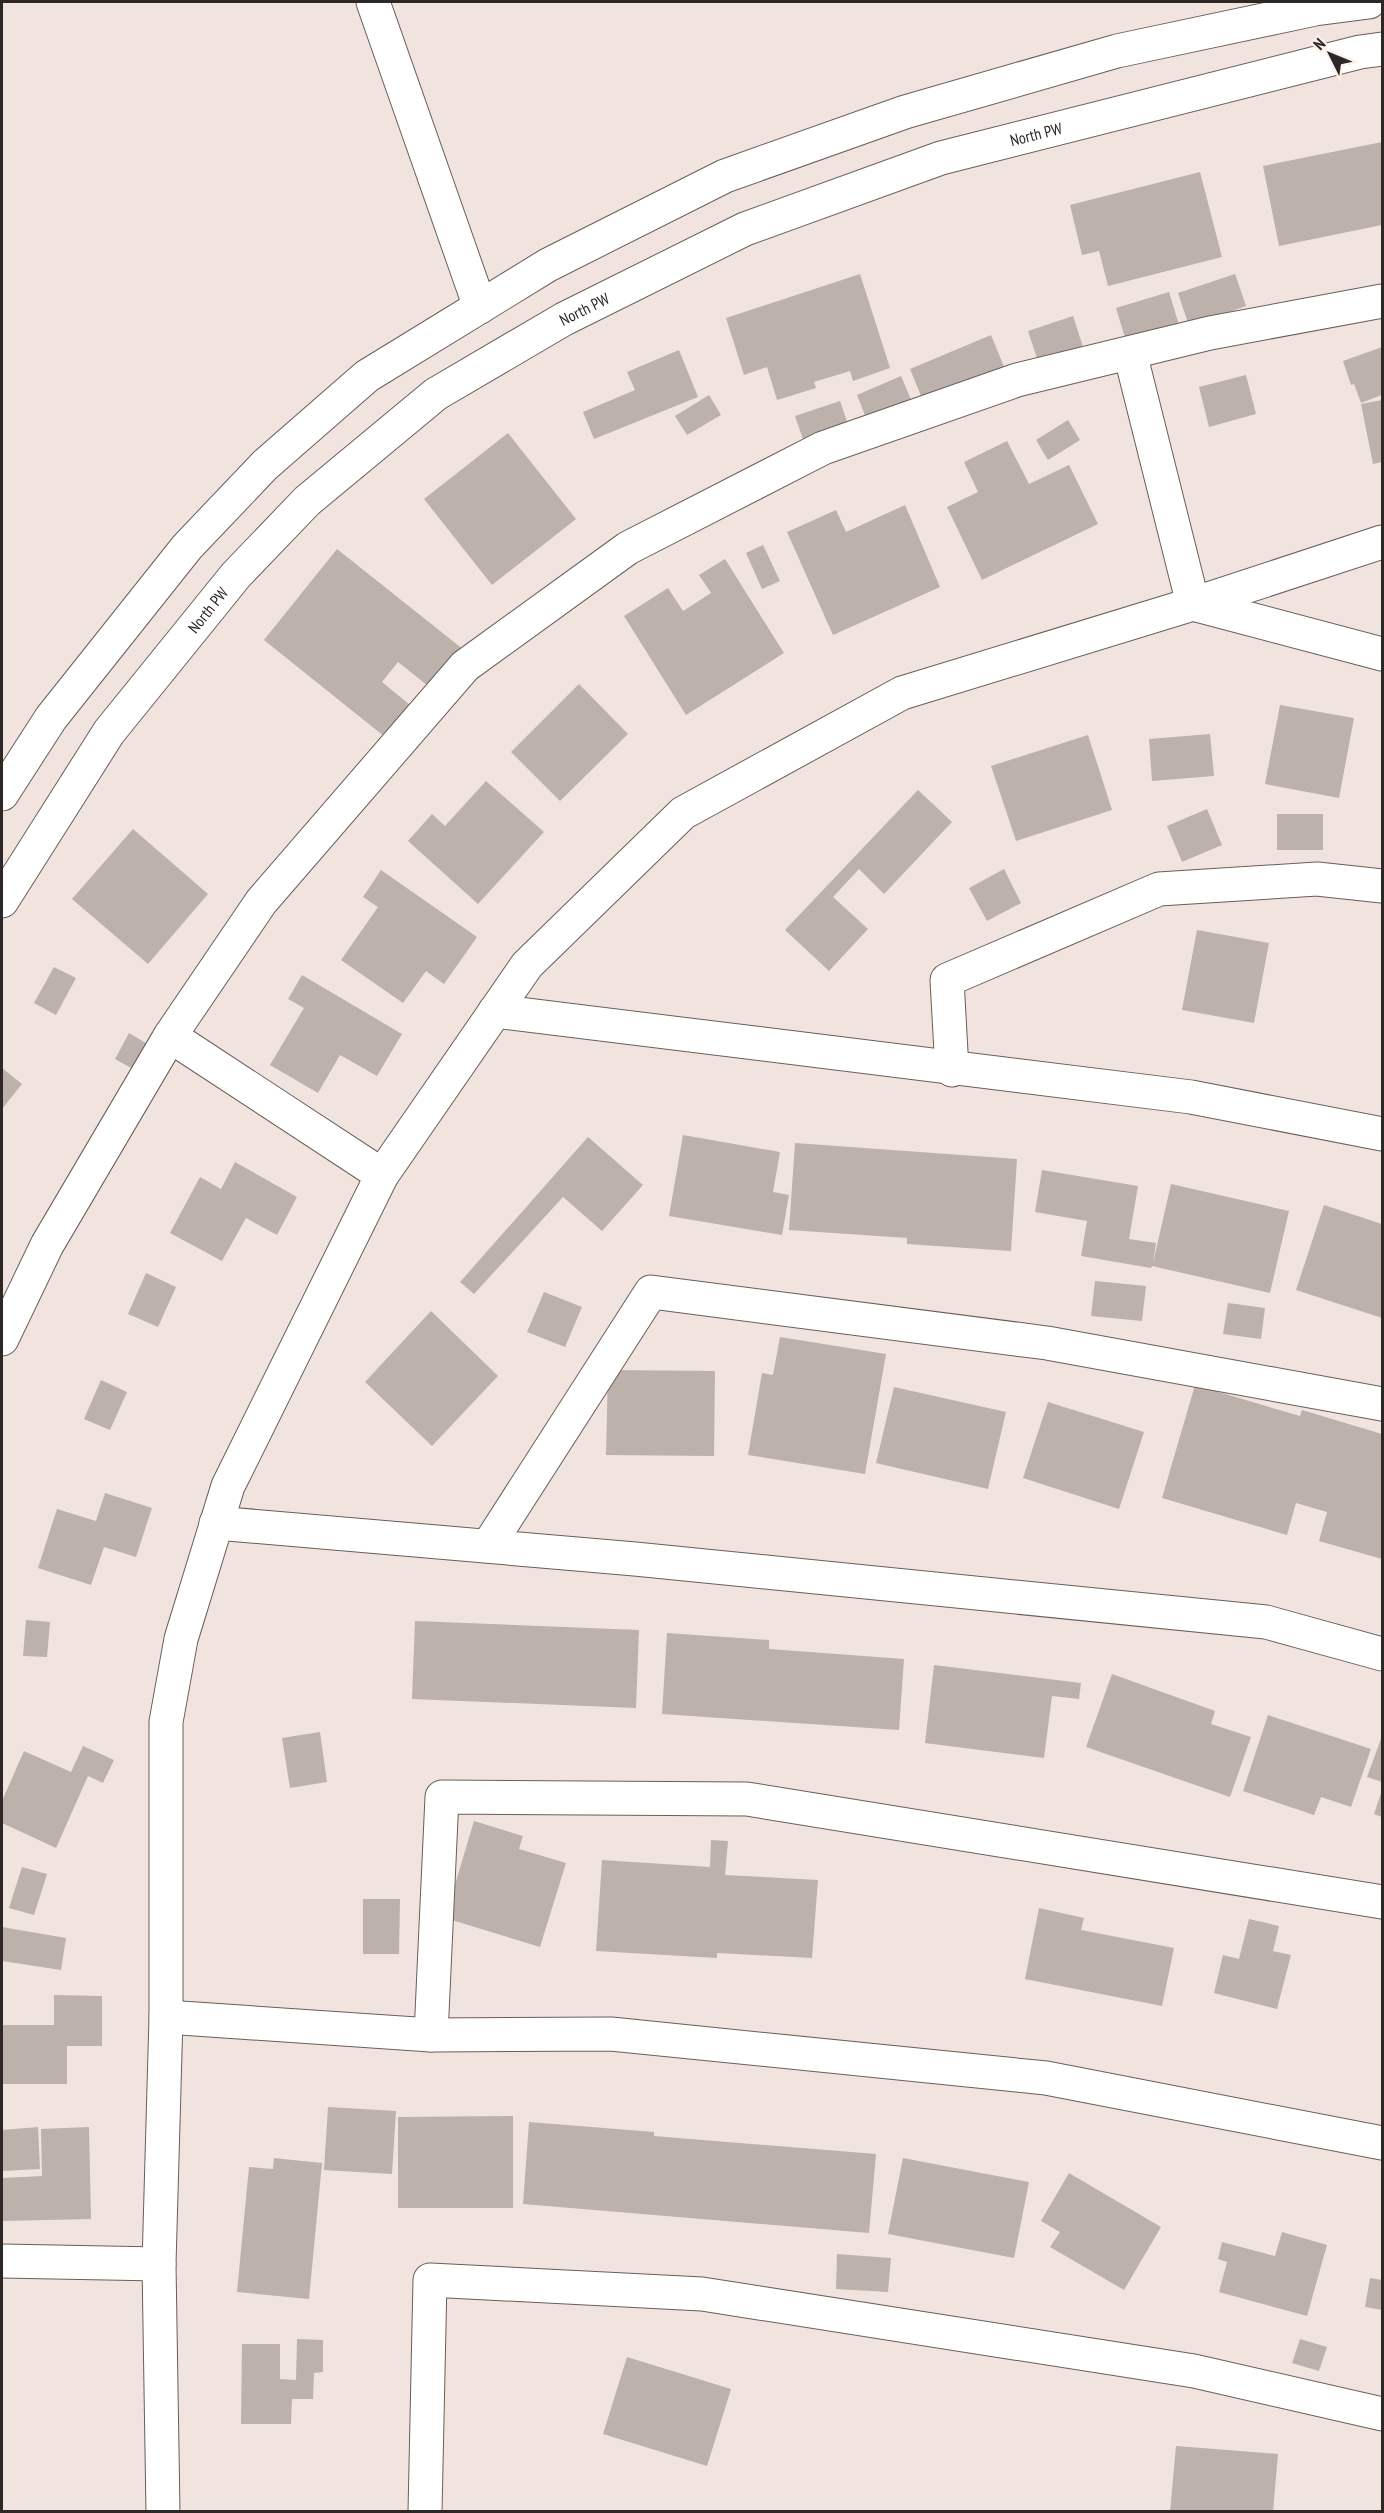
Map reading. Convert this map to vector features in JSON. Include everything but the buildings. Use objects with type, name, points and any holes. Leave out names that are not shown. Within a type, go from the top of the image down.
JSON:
[{"type":"street","points":[[373,2],[480,307]]},
{"type":"street","points":[[2,794],[51,718],[187,547],[265,465],[367,376],[548,265],[725,176],[905,112],[1258,11],[1369,2]]},
{"type":"street","name":"North PW","points":[[2,901],[109,732],[236,575],[307,501],[436,394],[564,319],[745,229],[941,158],[1148,104],[1360,52],[1383,49]]},
{"type":"street","points":[[2,1339],[47,1245],[170,1036],[261,902],[465,666],[628,548],[823,448],[1017,380],[1210,333],[1383,301]]},
{"type":"street","points":[[1130,353],[1193,604]]},
{"type":"street","points":[[163,2511],[159,2264],[166,2017],[166,1722],[181,1639],[228,1486],[382,1175],[527,965],[683,813],[902,693],[1193,604],[1383,542]]},
{"type":"street","points":[[1193,604],[1383,654]]},
{"type":"street","points":[[952,1070],[947,980],[1159,889],[1317,879],[1383,886]]},
{"type":"street","points":[[495,1011],[952,1070],[1191,1097],[1383,1134]]},
{"type":"street","points":[[170,1036],[382,1175]]},
{"type":"street","points":[[488,1546],[651,1292],[1047,1343],[1383,1404]]},
{"type":"street","points":[[216,1523],[635,1558],[1266,1622],[1383,1654]]},
{"type":"street","points":[[431,2035],[442,1797],[747,1799],[1383,1902]]},
{"type":"street","points":[[166,2017],[431,2035],[611,2034],[1046,2078],[1383,2143]]},
{"type":"street","points":[[2,2261],[159,2264]]},
{"type":"street","points":[[425,2511],[430,2280],[702,2294],[1194,2370],[1383,2414]]}]
